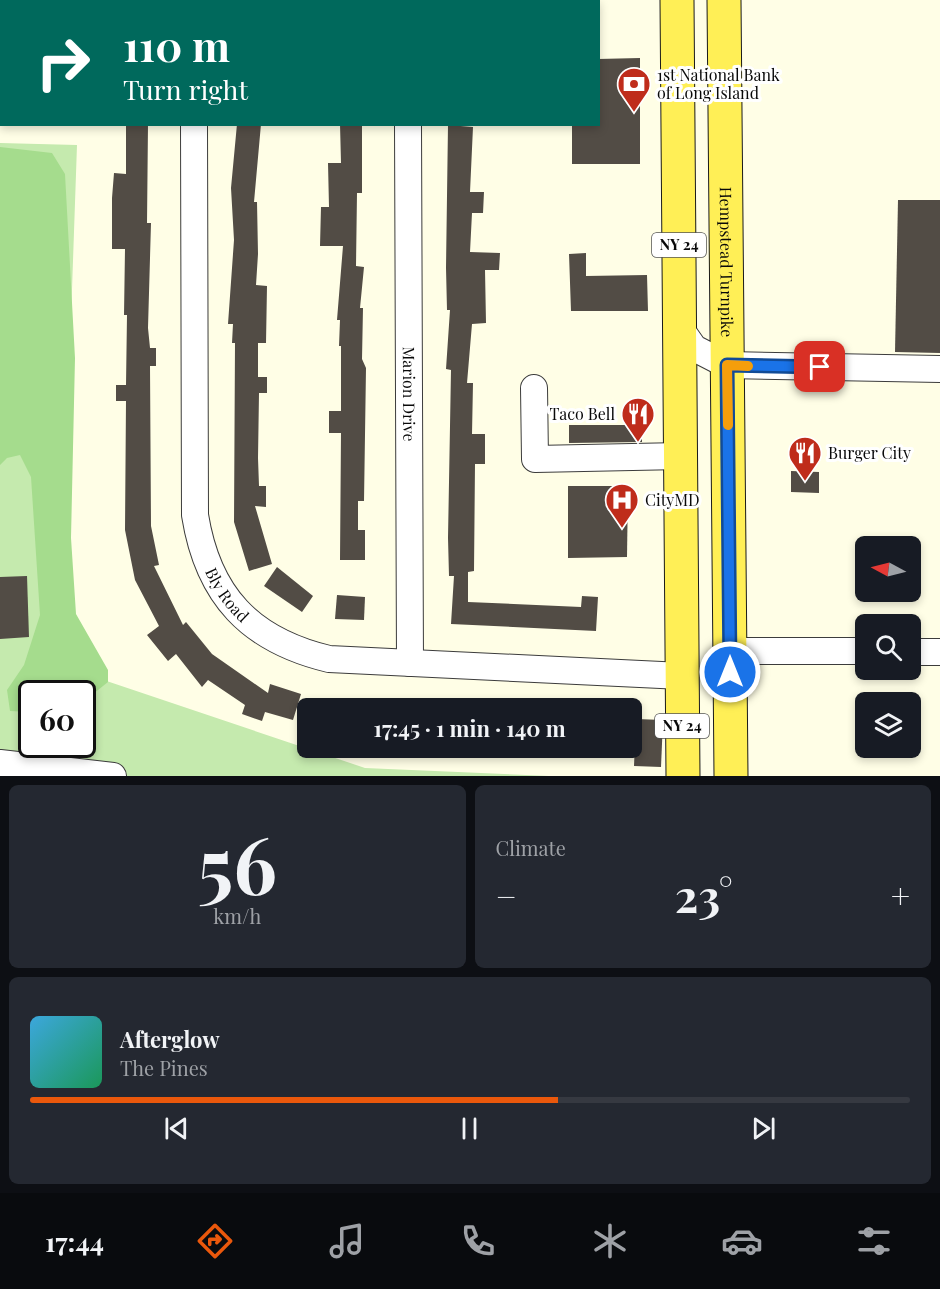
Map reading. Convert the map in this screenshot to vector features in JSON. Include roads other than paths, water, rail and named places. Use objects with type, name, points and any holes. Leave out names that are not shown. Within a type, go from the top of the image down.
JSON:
[{"type":"main road","name":"NY 24","points":[[677,0],[683,776]]},
{"type":"main road","name":"Hempstead Turnpike","points":[[724,0],[730,776]]},
{"type":"street","name":"Bly Road","points":[[194,126],[195,514],[200,543],[207,564],[221,590],[242,615],[274,639],[297,651],[329,658],[682,676]]},
{"type":"street","name":"Marion Drive","points":[[408,126],[410,663]]},
{"type":"street","points":[[680,328],[694,348],[727,365],[940,369]]},
{"type":"street","points":[[534,387],[535,459],[681,456]]},
{"type":"street","points":[[729,651],[855,651]]},
{"type":"street","points":[[921,652],[940,652]]},
{"type":"street","points":[[3,762],[113,776]]},
{"type":"place","name":"1st National Bank of Long Island","points":[[634,113]]},
{"type":"place","name":"Taco Bell","points":[[638,443]]},
{"type":"place","name":"Burger City","points":[[805,482]]},
{"type":"place","name":"CityMD","points":[[622,529]]}]
